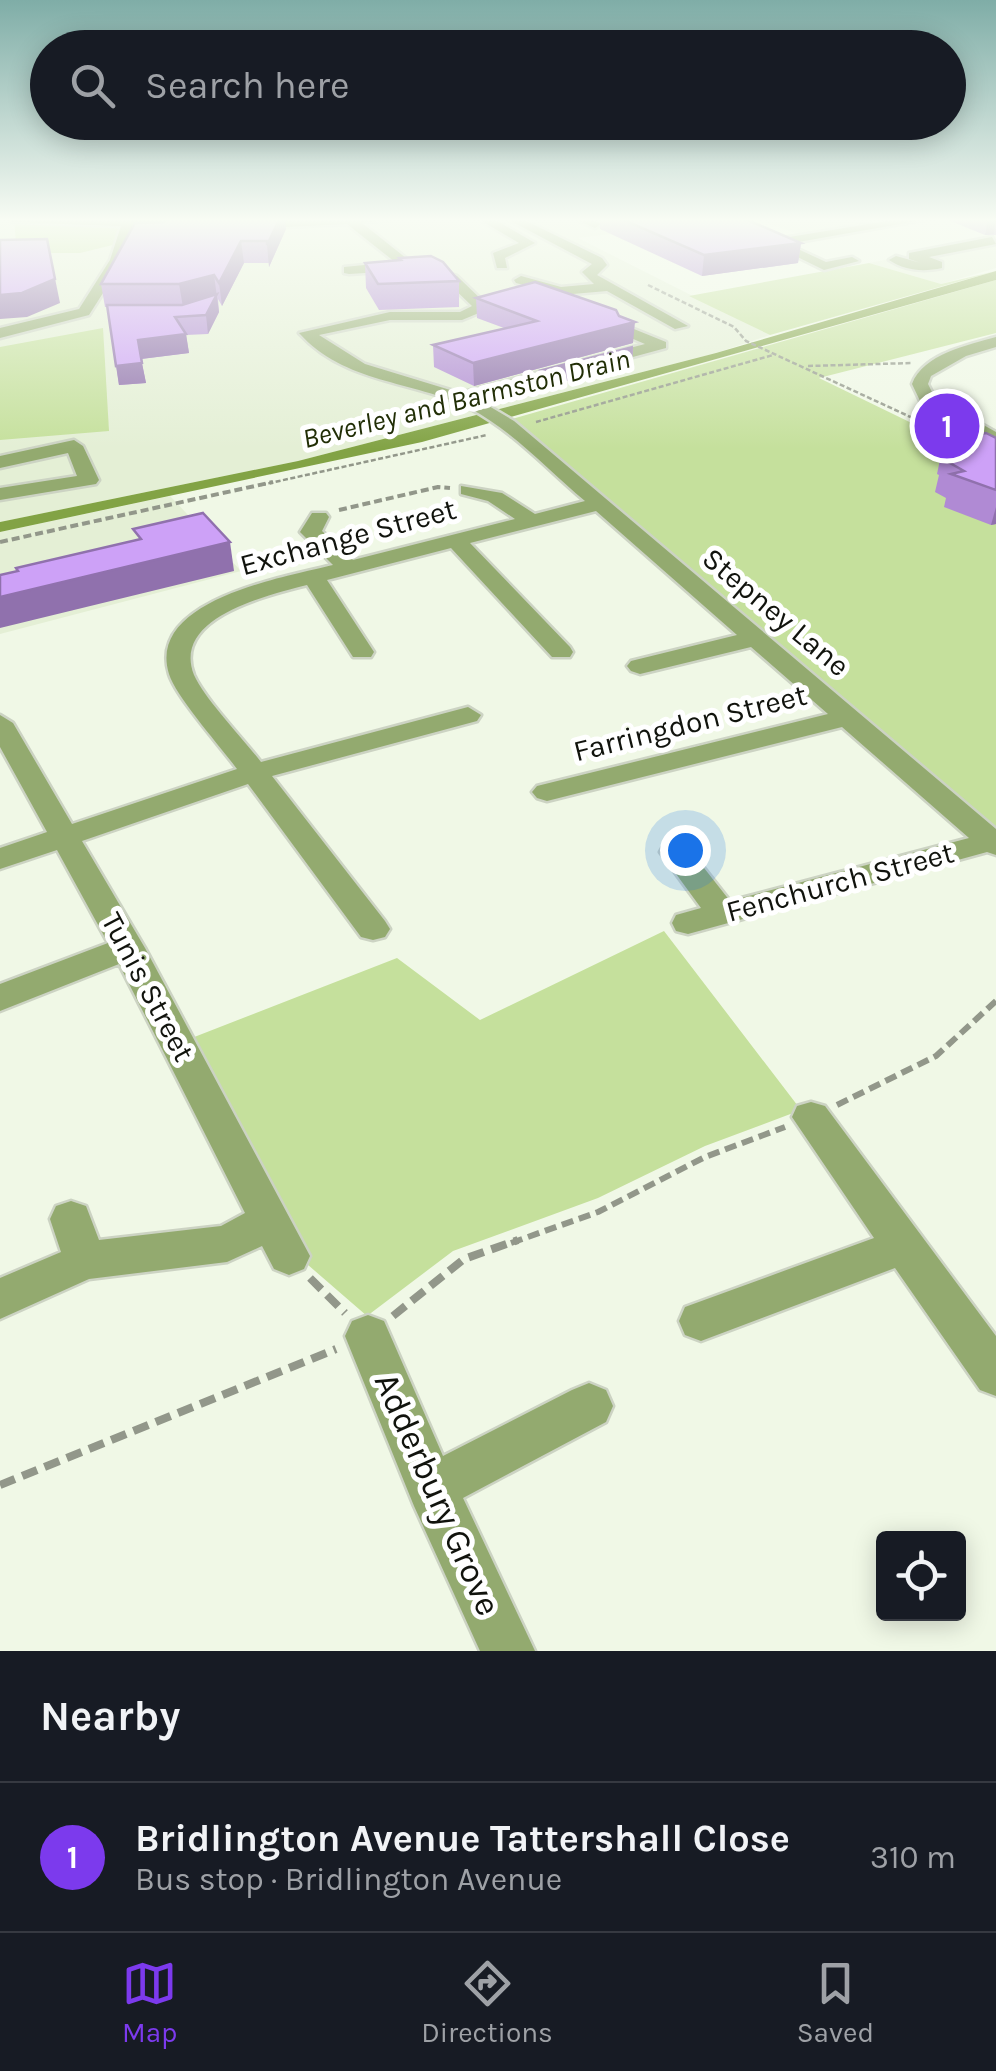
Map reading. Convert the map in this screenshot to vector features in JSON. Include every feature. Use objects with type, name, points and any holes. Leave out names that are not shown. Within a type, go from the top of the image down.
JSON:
[{"type":"street","points":[[78,315],[94,295]]},
{"type":"street","name":"Stepney Lane","points":[[469,295],[481,307],[462,316],[400,315],[307,333],[322,347],[376,376],[479,406],[994,843]]},
{"type":"street","points":[[624,295],[680,326]]},
{"type":"street","points":[[0,333],[78,315],[99,316]]},
{"type":"street","points":[[460,398],[660,345],[624,330]]},
{"type":"street","points":[[996,342],[960,353],[924,373],[920,384],[928,401],[996,440]]},
{"type":"street","points":[[0,462],[74,446],[89,480],[0,494]]},
{"type":"street","points":[[27,456],[40,488]]},
{"type":"street","points":[[468,490],[495,497],[532,521]]},
{"type":"street","name":"Exchange Street","points":[[373,928],[258,771],[182,677],[176,657],[182,634],[213,611],[266,589],[599,504]]},
{"type":"street","points":[[320,517],[311,532],[348,568]]},
{"type":"street","points":[[456,541],[561,652]]},
{"type":"street","points":[[313,577],[362,652]]},
{"type":"street","points":[[640,666],[756,638]]},
{"type":"street","points":[[0,859],[258,771],[468,715]]},
{"type":"street","name":"Farringdon Street","points":[[547,792],[849,717]]},
{"type":"street","name":"Tunis Street","points":[[0,723],[128,948],[280,1237]]},
{"type":"street","name":"Fenchurch Street","points":[[688,923],[994,843]]},
{"type":"street","points":[[675,852],[723,914]]},
{"type":"street","points":[[0,998],[128,948]]},
{"type":"street","points":[[811,1117],[996,1374]]},
{"type":"street","points":[[71,1219],[85,1261]]},
{"type":"street","points":[[0,1300],[85,1261],[280,1237]]},
{"type":"street","points":[[701,1321],[902,1247]]},
{"type":"street","name":"Adderbury Grove","points":[[368,1336],[432,1488],[508,1651]]},
{"type":"street","points":[[432,1488],[590,1406]]},
{"type":"path","points":[[667,295],[734,328],[746,341],[766,352],[804,366],[926,425]]},
{"type":"path","points":[[804,366],[921,362],[940,352],[960,353]]},
{"type":"path","points":[[0,542],[512,431],[773,354]]},
{"type":"path","points":[[320,517],[363,502],[438,487],[468,490]]},
{"type":"path","points":[[0,1485],[368,1336],[464,1259],[598,1212],[705,1157],[811,1117],[936,1056],[996,1001]]},
{"type":"path","points":[[280,1237],[368,1336]]},
{"type":"shaded area","points":[[0,295],[691,295],[770,335],[716,353],[298,461],[0,522]]},
{"type":"shaded area","points":[[694,295],[911,295],[770,335],[689,296]]},
{"type":"shaded area","points":[[914,295],[943,295],[422,442],[0,532],[0,522],[298,461],[716,353]]},
{"type":"shaded area","points":[[944,295],[996,295],[996,333],[819,378],[996,464],[996,830],[512,419]]},
{"type":"shaded area","points":[[103,328],[109,431],[0,440],[0,347]]},
{"type":"shaded area","points":[[170,496],[241,571],[0,634],[0,532]]},
{"type":"shaded area","points":[[664,931],[801,1110],[705,1146],[598,1198],[453,1251],[367,1316],[300,1258],[184,1041],[397,958],[480,1020]]},
{"type":"building","points":[[216,295],[206,315],[175,317],[186,334],[138,340],[142,363],[116,366],[107,305],[182,305]]},
{"type":"building","points":[[573,295],[616,310],[619,316],[635,322],[473,363],[433,345],[537,321],[476,298]]},
{"type":"building","points":[[633,347],[543,372],[539,371]]},
{"type":"building","points":[[986,433],[996,438],[996,490],[951,474],[964,471],[943,459],[968,454],[944,441]]},
{"type":"building","points":[[203,513],[230,542],[0,597],[0,575],[18,571],[16,568],[141,539],[133,529]]},
{"type":"place","name":"Bridlington Avenue Tattershall Close","points":[[947,426]]},
{"type":"water label","name":"Beverley and Barmston Drain","points":[[466,398]]}]
